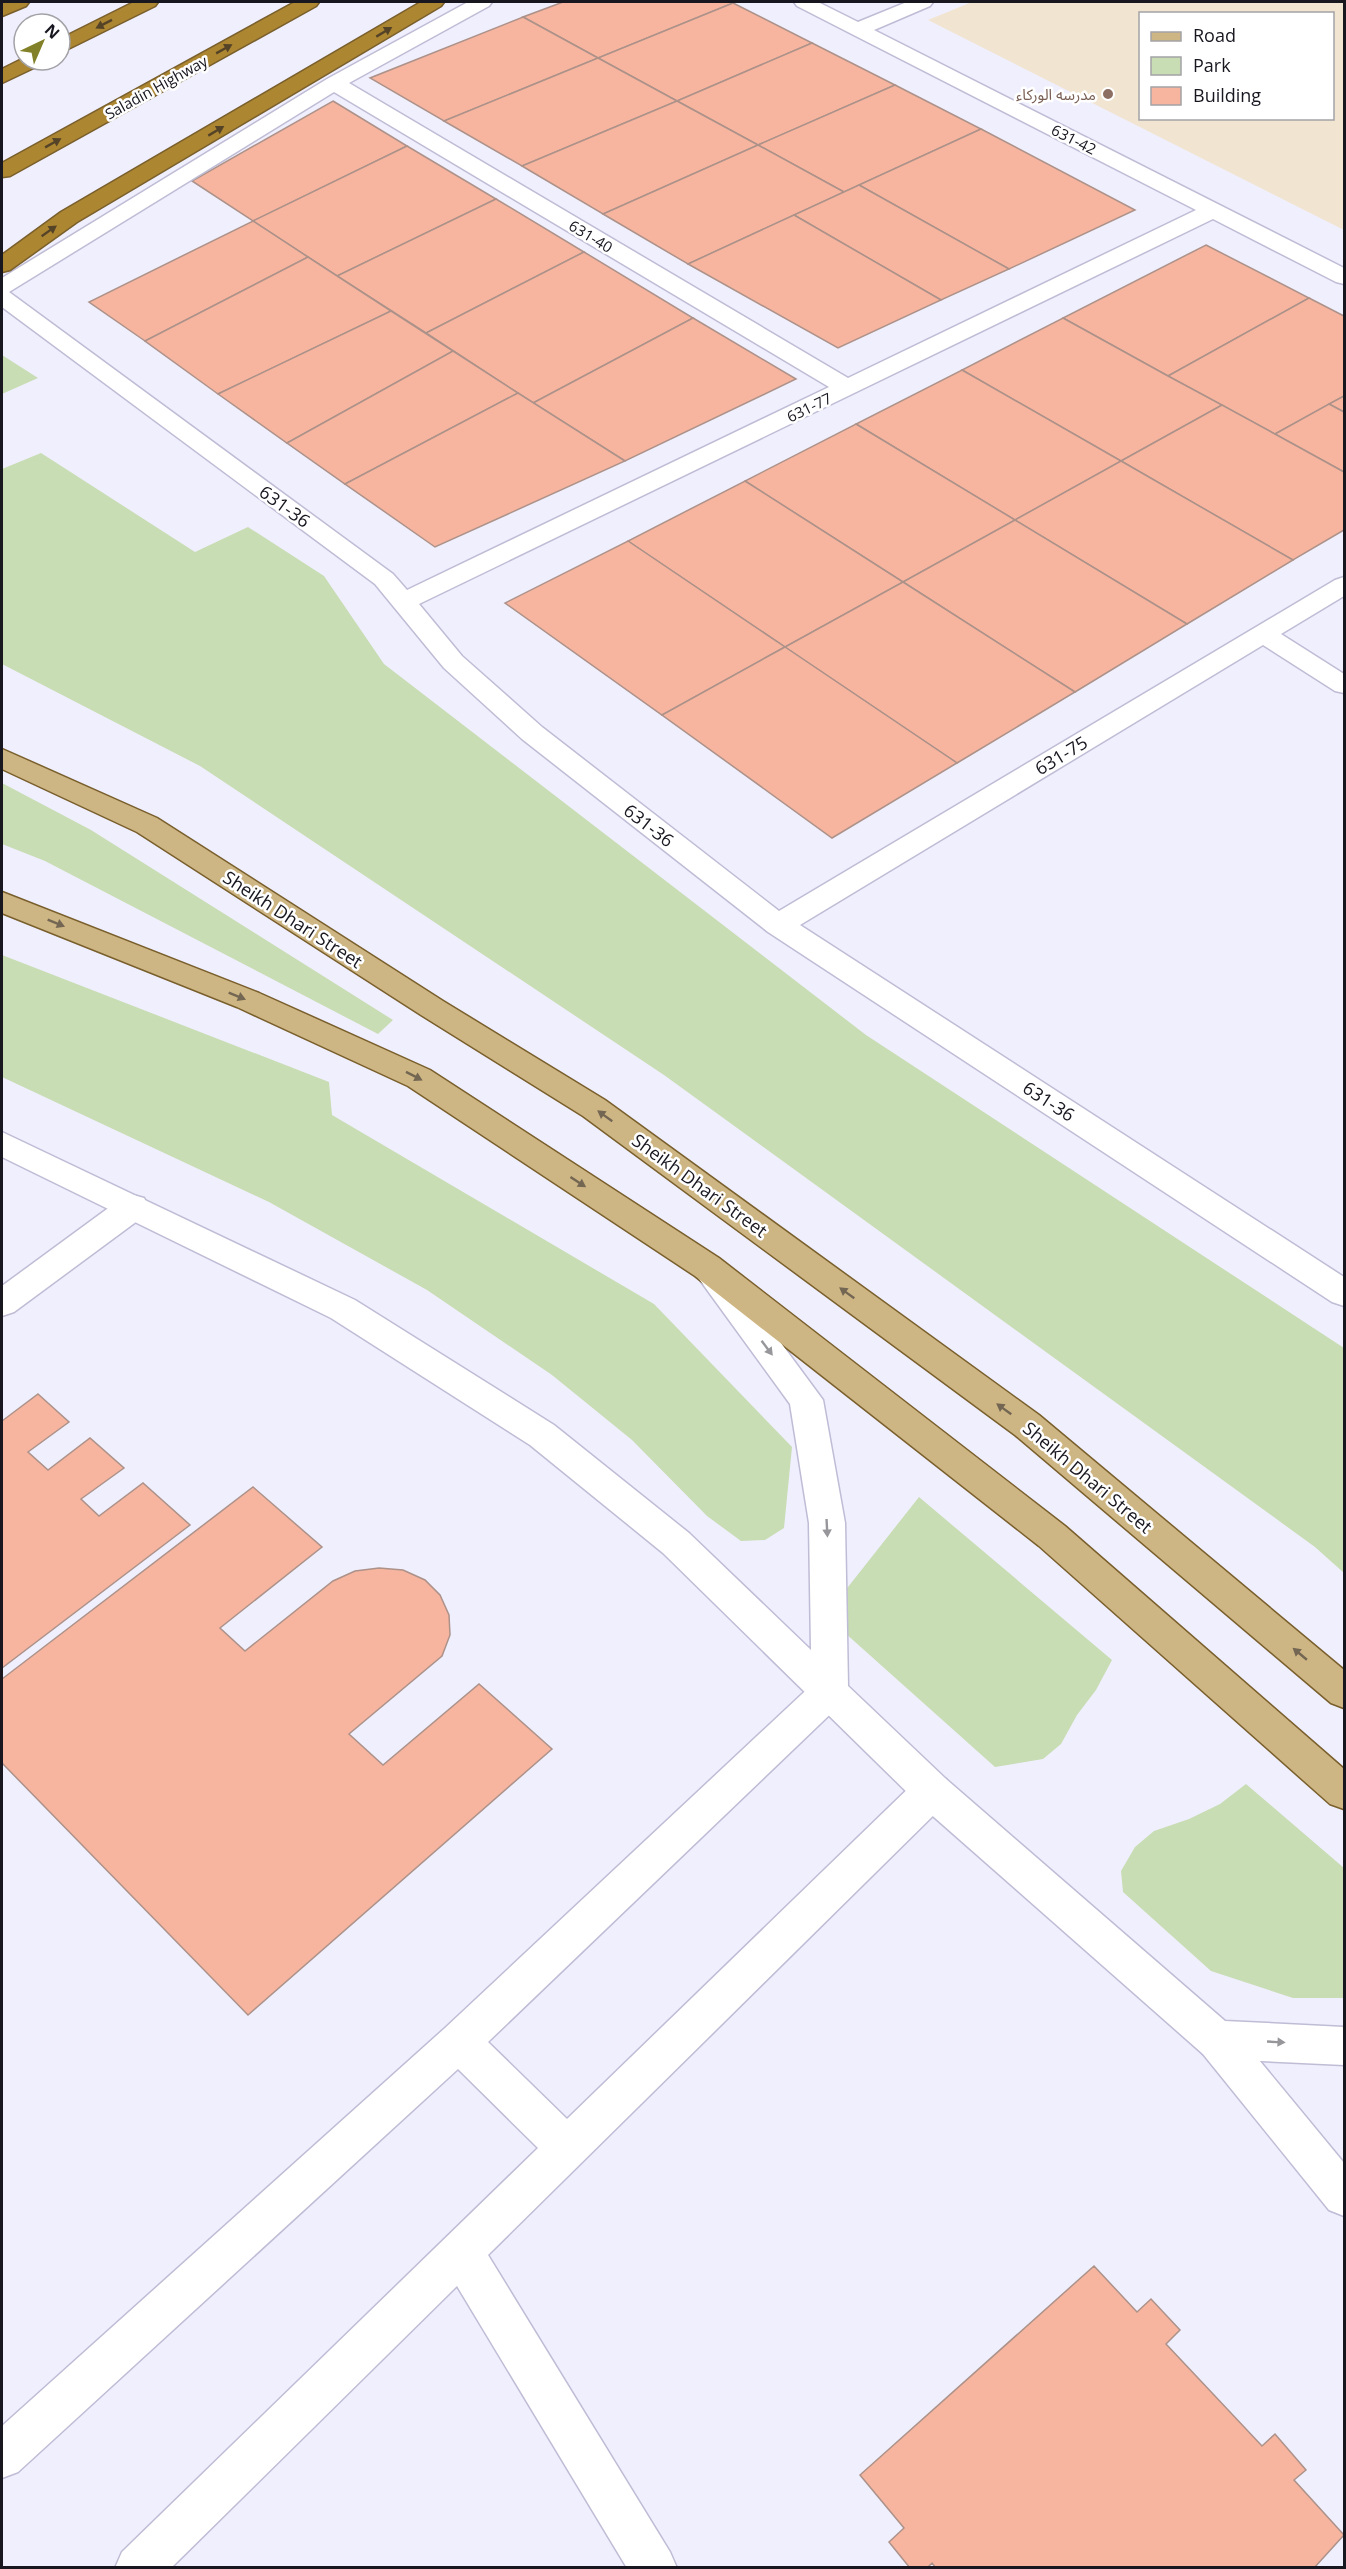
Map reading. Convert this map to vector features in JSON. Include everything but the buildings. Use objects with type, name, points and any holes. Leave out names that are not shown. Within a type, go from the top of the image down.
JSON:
[{"type":"highway","points":[[2,10],[19,2]]},
{"type":"highway","points":[[72,41],[148,2]]},
{"type":"highway","name":"Saladin Highway","points":[[2,171],[309,2]]},
{"type":"highway","points":[[2,266],[69,217],[434,2]]},
{"type":"main road","name":"Sheikh Dhari Street","points":[[2,758],[147,825],[432,1008],[594,1108],[1027,1425],[1344,1692]]},
{"type":"main road","points":[[2,902],[248,1000],[419,1078],[707,1268],[1052,1536],[1344,1792]]},
{"type":"street","points":[[2,287],[334,83],[482,2]]},
{"type":"street","name":"631-42","points":[[804,2],[1344,277]]},
{"type":"street","points":[[858,29],[923,2]]},
{"type":"street","name":"631-40","points":[[334,83],[848,388]]},
{"type":"street","name":"631-77","points":[[402,602],[1214,210]]},
{"type":"street","name":"631-36","points":[[2,297],[384,579],[453,662],[532,733],[778,925],[1344,1293]]},
{"type":"street","name":"631-75","points":[[778,925],[1344,585]]},
{"type":"street","points":[[1263,634],[1344,685]]},
{"type":"street","points":[[2,1144],[343,1309],[542,1435],[676,1543],[932,1791],[1217,2040],[1344,2195]]},
{"type":"street","points":[[2,1303],[133,1207]]},
{"type":"street","points":[[2,2456],[459,2043],[830,1691],[827,1523],[806,1400],[707,1268]]},
{"type":"street","points":[[138,2568],[932,1791]]},
{"type":"street","points":[[1217,2040],[1344,2046]]},
{"type":"street","points":[[459,2043],[567,2148]]},
{"type":"street","points":[[461,2252],[654,2568]]},
{"type":"shaded area","name":"مدرسه الوركاء","points":[[972,2],[1344,2],[1344,230],[928,20]]},
{"type":"green space","points":[[2,355],[38,378],[2,394]]},
{"type":"green space","points":[[41,453],[195,552],[248,527],[324,576],[384,664],[866,1035],[1344,1348],[1344,1573],[1315,1547],[664,1075],[200,766],[2,664],[2,469]]},
{"type":"green space","points":[[2,783],[91,830],[393,1020],[378,1034],[45,861],[2,844]]},
{"type":"green space","points":[[2,955],[329,1082],[332,1115],[654,1304],[792,1447],[784,1528],[765,1540],[741,1541],[707,1516],[632,1440],[552,1375],[427,1290],[269,1202],[2,1077]]},
{"type":"green space","points":[[919,1497],[1112,1660],[1096,1690],[1077,1715],[1061,1744],[1043,1759],[995,1767],[835,1624],[833,1606]]},
{"type":"green space","points":[[1246,1784],[1344,1868],[1344,1998],[1293,1998],[1211,1971],[1123,1892],[1121,1871],[1135,1847],[1154,1831],[1189,1819],[1220,1804]]},
{"type":"place","name":"مدرسه الوركاء","points":[[1108,94]]}]
